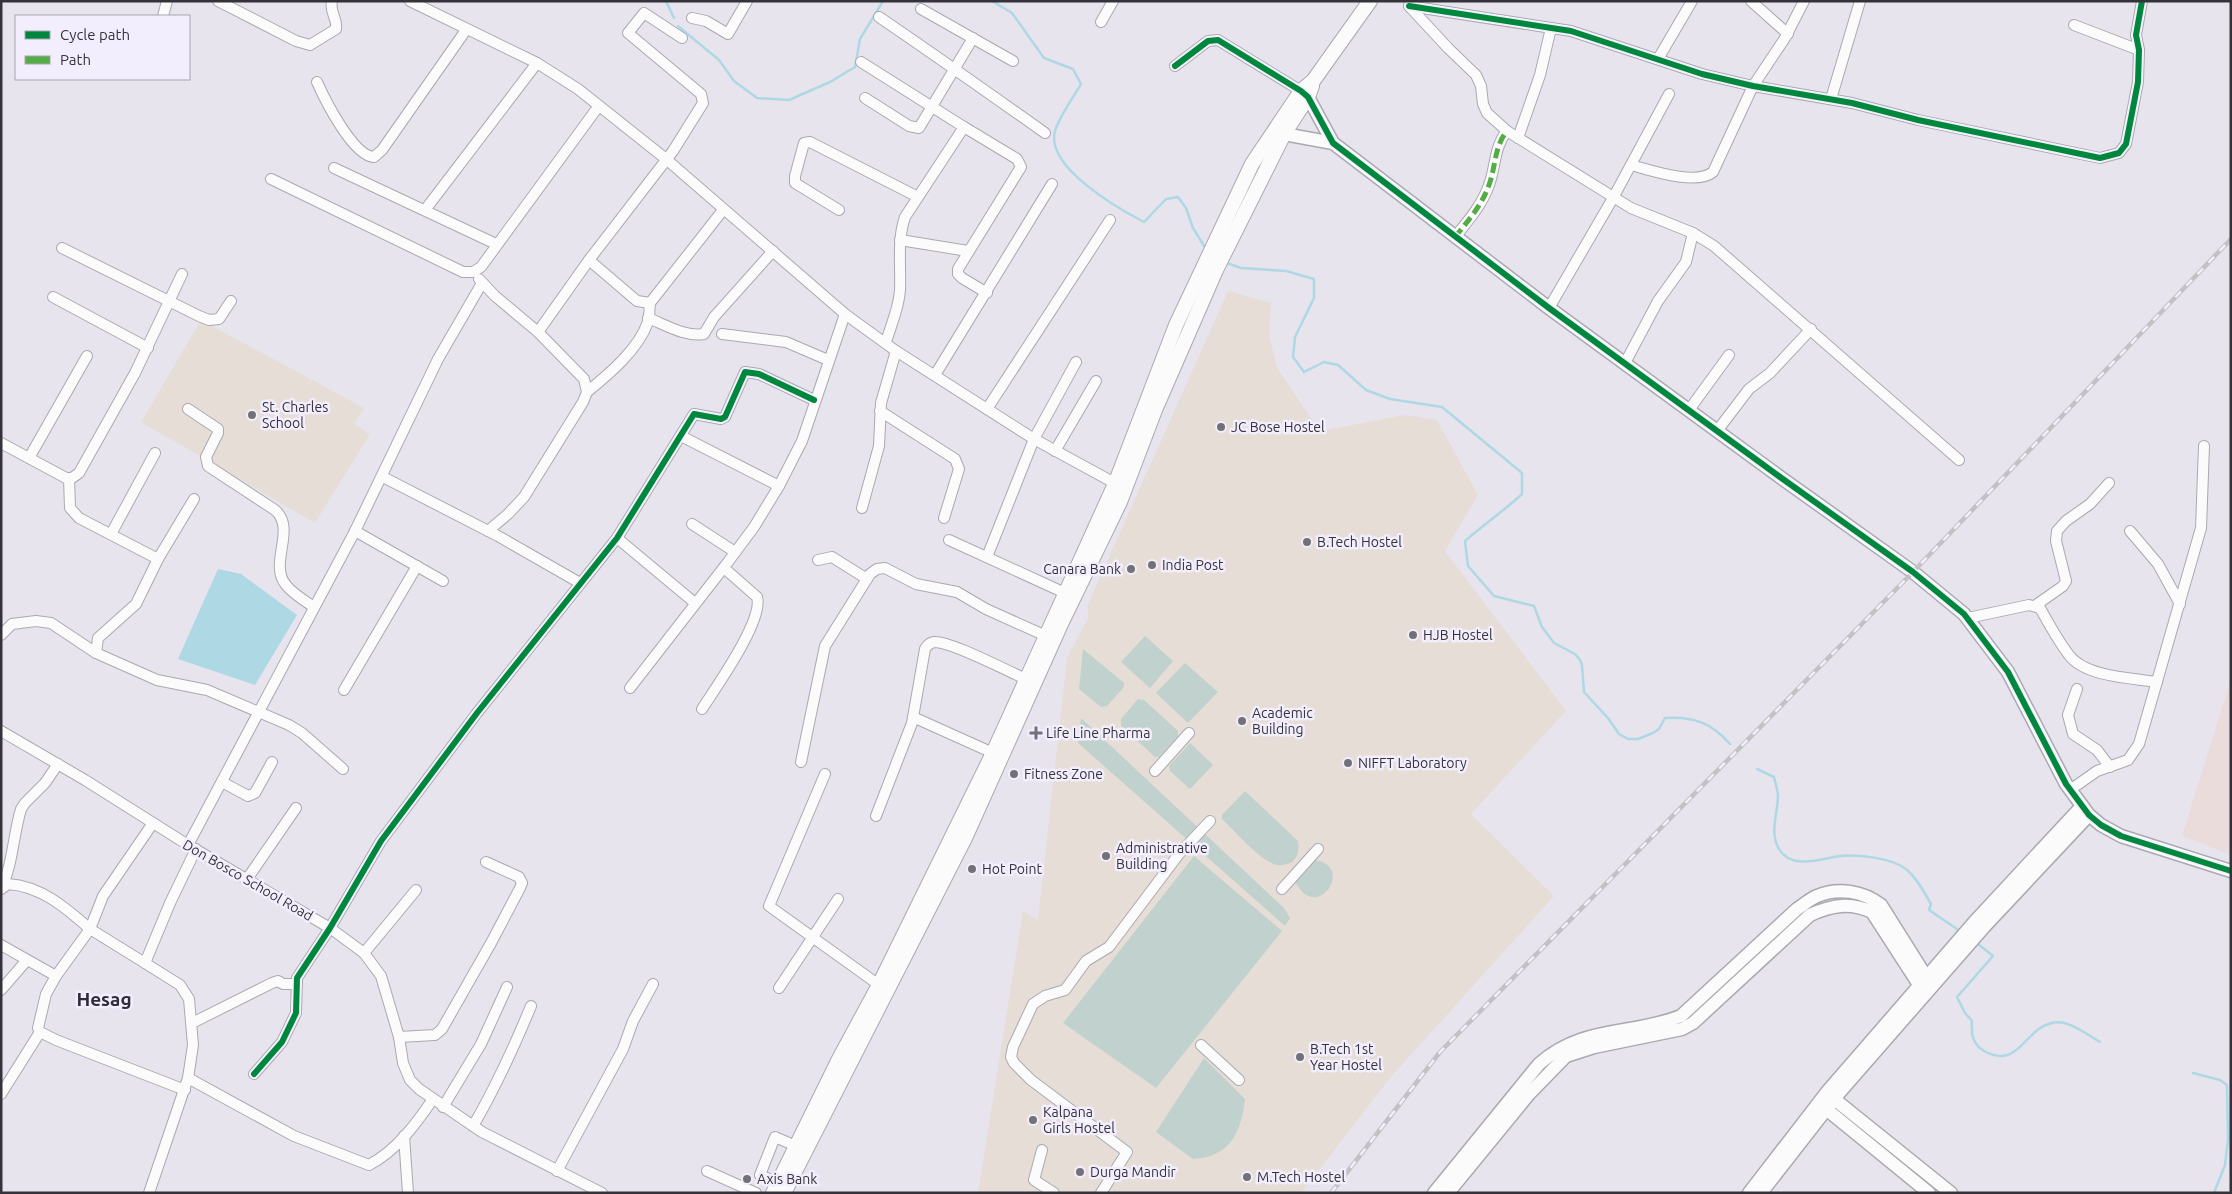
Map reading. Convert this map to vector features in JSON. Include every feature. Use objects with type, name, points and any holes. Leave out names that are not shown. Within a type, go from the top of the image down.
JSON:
[{"type":"main road","points":[[778,1189],[966,836],[1159,401],[1209,268],[1279,132],[1370,1]]},
{"type":"main road","points":[[778,1189],[796,1146],[879,985],[993,752],[1064,593],[1120,486]]},
{"type":"street","points":[[163,15],[167,1]]},
{"type":"street","points":[[218,1],[296,41],[310,45],[336,29],[337,23],[331,14],[332,1]]},
{"type":"street","points":[[410,1],[537,63],[578,89],[598,107],[666,159],[845,314],[896,351],[1034,439],[1120,486]]},
{"type":"street","points":[[692,18],[706,21],[728,34],[747,1]]},
{"type":"street","points":[[1101,22],[1112,1]]},
{"type":"street","points":[[1658,59],[1692,1]]},
{"type":"street","points":[[1751,1],[1788,34]]},
{"type":"street","points":[[1631,165],[1682,177],[1710,175],[1724,150],[1753,86],[1788,34],[1804,1]]},
{"type":"street","points":[[1830,99],[1860,1]]},
{"type":"street","points":[[1407,4],[1590,36],[1702,74],[1753,86],[1830,99],[1918,120],[2105,158],[2119,154],[2126,144],[2138,82],[2139,50],[2136,35],[2142,1]]},
{"type":"street","points":[[1407,4],[1476,75],[1481,86],[1483,104],[1487,113],[1507,131],[1613,198],[1631,208],[1693,234],[1714,246],[1811,328],[1959,460]]},
{"type":"street","points":[[921,9],[1013,61]]},
{"type":"street","points":[[538,332],[702,108],[704,99],[701,94],[628,34],[644,13],[682,38]]},
{"type":"street","points":[[879,17],[1045,133]]},
{"type":"street","points":[[2074,26],[2139,50]]},
{"type":"street","points":[[1518,138],[1540,75],[1550,28]]},
{"type":"street","points":[[317,82],[335,119],[358,148],[366,155],[374,157],[382,150],[466,30]]},
{"type":"street","points":[[865,98],[915,128],[921,126],[973,38]]},
{"type":"street","points":[[1175,66],[1208,41],[1218,40],[1304,94],[1333,144],[1549,308],[1914,572],[1968,618],[2008,672],[2070,790],[2085,810],[2101,825],[2121,836],[2231,872]]},
{"type":"street","points":[[861,62],[1017,159],[1021,166],[958,269],[958,274],[962,278],[987,293]]},
{"type":"street","points":[[425,210],[537,63]]},
{"type":"street","points":[[1549,308],[1613,198],[1669,94]]},
{"type":"street","points":[[271,179],[463,272],[473,272],[481,267],[598,107]]},
{"type":"street","points":[[886,342],[900,292],[900,232],[905,217],[964,127]]},
{"type":"street","points":[[1455,237],[1482,202],[1489,184],[1496,152],[1507,131]]},
{"type":"street","points":[[1279,132],[1333,144]]},
{"type":"street","points":[[839,210],[795,183],[795,176],[804,143],[810,142],[918,197]]},
{"type":"street","points":[[334,168],[496,244]]},
{"type":"street","points":[[935,375],[987,293],[1052,184]]},
{"type":"street","points":[[488,531],[524,497],[587,392],[622,359],[636,342],[648,318],[650,303],[723,210]]},
{"type":"street","points":[[987,409],[1110,220]]},
{"type":"street","points":[[1625,363],[1658,300],[1686,262],[1693,234]]},
{"type":"street","points":[[900,240],[968,251]]},
{"type":"street","points":[[62,248],[199,316],[214,320],[221,317],[231,301]]},
{"type":"street","points":[[648,318],[688,333],[704,334],[714,317],[773,251]]},
{"type":"street","points":[[589,260],[637,301],[650,303]]},
{"type":"street","points":[[473,272],[495,296],[538,332],[584,379],[587,392]]},
{"type":"street","points":[[69,478],[78,473],[148,348],[182,274]]},
{"type":"street","points":[[146,963],[192,847],[222,782],[355,531],[434,367],[482,282]]},
{"type":"street","points":[[53,297],[148,348]]},
{"type":"street","points":[[630,688],[724,568],[778,486],[802,441],[814,400],[845,314]]},
{"type":"street","points":[[1717,431],[1749,389],[1770,373],[1811,328]]},
{"type":"street","points":[[722,334],[786,342],[828,360]]},
{"type":"street","points":[[862,508],[879,446],[880,412],[896,351]]},
{"type":"street","points":[[1689,410],[1729,355]]},
{"type":"street","points":[[29,458],[87,356]]},
{"type":"street","points":[[987,557],[1034,439],[1076,362]]},
{"type":"street","points":[[254,1074],[282,1042],[293,1020],[297,978],[330,928],[382,841],[471,720],[617,538],[694,414],[717,419],[725,417],[742,375],[746,372],[758,374],[814,400]]},
{"type":"street","points":[[1055,451],[1096,381]]},
{"type":"street","points":[[188,409],[218,429],[218,433],[206,457],[208,466],[275,510],[282,517],[284,526],[280,559],[282,578],[286,585],[314,607]]},
{"type":"street","points":[[880,412],[955,459],[959,468],[944,518]]},
{"type":"street","points":[[681,436],[778,486]]},
{"type":"street","points":[[1,443],[69,478]]},
{"type":"street","points":[[2070,790],[2097,771],[2122,764],[2135,752],[2201,528],[2204,446]]},
{"type":"street","points":[[111,534],[156,453]]},
{"type":"street","points":[[383,476],[488,531],[580,584]]},
{"type":"street","points":[[69,478],[70,508],[79,518],[158,559]]},
{"type":"street","points":[[2036,606],[2066,582],[2056,541],[2057,531],[2066,521],[2090,504],[2108,483]]},
{"type":"street","points":[[96,653],[98,638],[136,604],[158,559],[194,499]]},
{"type":"street","points":[[692,524],[735,552]]},
{"type":"street","points":[[355,531],[443,581]]},
{"type":"street","points":[[2130,531],[2158,564],[2180,604]]},
{"type":"street","points":[[617,538],[696,603]]},
{"type":"street","points":[[949,540],[1064,593]]},
{"type":"street","points":[[818,560],[832,557],[866,579]]},
{"type":"street","points":[[344,690],[416,566]]},
{"type":"street","points":[[702,709],[746,638],[759,603],[757,597],[724,568]]},
{"type":"street","points":[[801,762],[826,646],[835,627],[866,579],[877,569],[885,568],[923,587],[947,589],[957,592],[986,609],[1046,636]]},
{"type":"street","points":[[1968,618],[2029,604],[2036,606],[2040,608],[2070,656],[2077,663],[2094,671],[2157,682]]},
{"type":"street","points":[[1,635],[12,624],[36,621],[50,623],[96,653],[157,680],[208,690],[260,712],[302,733],[343,769]]},
{"type":"street","points":[[876,816],[913,717],[925,649],[928,644],[934,642],[952,647],[1026,679]]},
{"type":"street","points":[[2077,689],[2068,716],[2073,734],[2096,750],[2110,767]]},
{"type":"street","points":[[913,717],[993,752]]},
{"type":"street","name":"Don Bosco School Road","points":[[1,731],[330,928],[364,952],[381,976],[399,1037],[403,1063],[410,1080],[418,1089],[473,1126],[602,1193]]},
{"type":"street","points":[[1155,771],[1189,733]]},
{"type":"street","points":[[222,782],[248,796],[252,795],[255,793],[272,762]]},
{"type":"street","points":[[1,889],[9,873],[10,857],[21,809],[45,784],[58,764]]},
{"type":"street","points":[[825,774],[768,906],[879,985]]},
{"type":"street","points":[[247,879],[296,808]]},
{"type":"street","points":[[1749,1193],[1955,952],[2085,810]]},
{"type":"street","points":[[1101,1193],[1127,1152],[1031,1080],[1014,1063],[1011,1057],[1013,1047],[1033,1004],[1045,996],[1065,990],[1086,961],[1109,947],[1180,854],[1210,822]]},
{"type":"street","points":[[153,823],[103,896],[90,929],[56,976],[46,994],[38,1028],[40,1032],[56,1040],[185,1090]]},
{"type":"street","points":[[1282,888],[1318,849]]},
{"type":"street","points":[[399,1037],[435,1035],[442,1029],[491,944],[520,888],[522,883],[519,877],[486,862]]},
{"type":"street","points":[[1,889],[8,884],[35,890],[52,899],[90,929],[180,985],[188,999],[193,1045],[188,1078],[148,1193]]},
{"type":"street","points":[[364,952],[416,890]]},
{"type":"street","points":[[1434,1193],[1539,1064],[1552,1052],[1571,1042],[1597,1034],[1669,1021],[1682,1016],[1797,909],[1816,896],[1832,892],[1859,893],[1881,905],[1926,986]]},
{"type":"street","points":[[779,988],[838,899]]},
{"type":"street","points":[[1448,1193],[1529,1094],[1566,1056],[1594,1047],[1682,1030],[1693,1023],[1810,914],[1828,907],[1844,905],[1861,907],[1872,912],[1926,986]]},
{"type":"street","points":[[1,945],[56,976]]},
{"type":"street","points":[[1,990],[27,960]]},
{"type":"street","points":[[192,1023],[272,983],[278,981],[283,984],[297,984]]},
{"type":"street","points":[[557,1171],[623,1049],[633,1021],[653,984]]},
{"type":"street","points":[[443,1107],[480,1044],[507,987]]},
{"type":"street","points":[[473,1126],[512,1051],[531,1006]]},
{"type":"street","points":[[1,1094],[40,1032]]},
{"type":"street","points":[[1201,1045],[1239,1080]]},
{"type":"street","points":[[188,1078],[294,1136],[370,1165],[382,1158],[404,1136],[433,1099]]},
{"type":"street","points":[[1831,1096],[1951,1193]]},
{"type":"street","points":[[1761,1193],[1822,1106]]},
{"type":"street","points":[[1822,1106],[1928,1193]]},
{"type":"street","points":[[404,1136],[411,1192]]},
{"type":"street","points":[[778,1189],[760,1176],[775,1137],[796,1146]]},
{"type":"street","points":[[1042,1150],[1034,1180],[1054,1193]]},
{"type":"street","points":[[707,1171],[756,1193]]},
{"type":"shaded area","points":[[1228,291],[1271,303],[1269,335],[1277,368],[1320,431],[1405,415],[1437,420],[1478,495],[1445,551],[1566,711],[1471,814],[1554,896],[1390,1078],[1301,1193],[978,1193],[1023,911],[1038,920],[1067,658],[1088,618],[1088,604]]},
{"type":"shaded area","name":"St. Charles School","points":[[201,320],[364,408],[354,424],[370,434],[315,523],[141,422]]},
{"type":"shaded area","points":[[1145,636],[1173,661],[1150,688],[1121,662]]},
{"type":"shaded area","points":[[1083,649],[1124,683],[1124,687],[1107,706],[1101,707],[1079,689]]},
{"type":"shaded area","points":[[1185,663],[1218,692],[1188,723],[1156,693]]},
{"type":"shaded area","points":[[2231,679],[2231,855],[2182,836]]},
{"type":"shaded area","points":[[1138,699],[1144,700],[1178,731],[1178,736],[1159,757],[1155,757],[1121,726],[1121,719]]},
{"type":"shaded area","points":[[1081,718],[1284,908],[1290,918],[1285,926],[1078,743]]},
{"type":"shaded area","points":[[1190,743],[1213,765],[1190,789],[1170,771],[1169,766]]},
{"type":"shaded area","points":[[1245,791],[1298,841],[1298,852],[1292,862],[1277,865],[1263,858],[1222,819],[1222,815]]},
{"type":"shaded area","points":[[1194,856],[1282,931],[1156,1088],[1063,1023]]},
{"type":"shaded area","points":[[1313,860],[1326,864],[1332,871],[1332,880],[1329,888],[1322,895],[1314,897],[1305,894],[1296,883],[1297,876]]},
{"type":"shaded area","points":[[1204,1058],[1245,1099],[1237,1132],[1225,1148],[1216,1154],[1193,1159],[1156,1132]]},
{"type":"water","points":[[218,569],[241,574],[297,615],[255,685],[178,659]]},
{"type":"waterway","points":[[666,1],[674,18]]},
{"type":"waterway","points":[[678,26],[719,60],[734,81],[757,98],[789,100],[830,82],[855,67],[860,39],[883,1]]},
{"type":"waterway","points":[[992,1],[1012,13],[1044,58],[1073,69],[1081,84],[1055,131],[1055,145],[1061,159],[1072,172],[1102,197],[1144,222],[1166,199],[1178,197],[1186,208],[1193,228],[1206,249]]},
{"type":"waterway","points":[[1224,262],[1241,268],[1286,271],[1314,279],[1314,298],[1295,337],[1293,357],[1304,372],[1324,362],[1338,365],[1366,390],[1390,399],[1442,407],[1522,473],[1522,494],[1465,541],[1468,566],[1494,596],[1534,606],[1542,627],[1554,643],[1575,654],[1580,660],[1584,692],[1608,718],[1619,734],[1628,739],[1638,739],[1659,729],[1665,718],[1684,718],[1709,726],[1730,744]]},
{"type":"waterway","points":[[1757,769],[1774,777],[1778,791],[1774,829],[1776,843],[1784,855],[1791,859],[1807,862],[1840,856],[1865,856],[1900,865],[1920,885],[1931,904],[1929,910],[1960,931]]},
{"type":"waterway","points":[[1977,943],[1993,956],[1957,997],[1965,1013],[1972,1021],[1973,1038],[1980,1048],[1996,1055],[2005,1055],[2014,1052],[2042,1027],[2058,1022],[2071,1025],[2100,1042]]},
{"type":"waterway","points":[[2193,1073],[2220,1080],[2227,1085],[2228,1140],[2225,1165],[2214,1193]]},
{"type":"railway","points":[[1331,1193],[1440,1052],[1913,572],[2231,239]]},
{"type":"marked path","points":[[1455,237],[1483,199],[1500,144],[1507,131]]},
{"type":"cycle path","points":[[1409,6],[1571,31],[1702,74],[1753,86],[1852,103],[1918,120],[2100,158],[2119,153],[2126,144],[2138,82],[2139,50],[2136,35],[2142,1]]},
{"type":"cycle path","points":[[1175,66],[1208,41],[1218,40],[1301,91],[1308,97],[1333,143],[1549,308],[1913,572],[1964,614],[2008,672],[2066,784],[2089,815],[2101,825],[2121,836],[2231,871]]},
{"type":"cycle path","points":[[254,1074],[282,1042],[296,1013],[297,978],[330,928],[381,841],[477,713],[617,538],[694,414],[721,419],[725,417],[745,372],[759,374],[814,400]]},
{"type":"place","name":"St. Charles School","points":[[252,415]]},
{"type":"place","name":"JC Bose Hostel","points":[[1221,427]]},
{"type":"place","name":"B.Tech Hostel","points":[[1307,542]]},
{"type":"place","name":"India Post","points":[[1152,565]]},
{"type":"place","name":"Canara Bank","points":[[1131,569]]},
{"type":"place","name":"HJB Hostel","points":[[1413,635]]},
{"type":"place","name":"Academic Building","points":[[1242,721]]},
{"type":"place","name":"Life Line Pharma","points":[[1036,733]]},
{"type":"place","name":"NIFFT Laboratory","points":[[1348,763]]},
{"type":"place","name":"Fitness Zone","points":[[1014,774]]},
{"type":"place","name":"Administrative Building","points":[[1106,856]]},
{"type":"place","name":"Hot Point","points":[[972,869]]},
{"type":"place","name":"B.Tech 1st Year Hostel","points":[[1300,1057]]},
{"type":"place","name":"Kalpana Girls Hostel","points":[[1033,1120]]},
{"type":"place","name":"Durga Mandir","points":[[1080,1172]]},
{"type":"place","name":"M.Tech Hostel","points":[[1247,1177]]},
{"type":"place","name":"Axis Bank","points":[[747,1179]]},
{"type":"district","name":"Hesag","points":[[104,999]]}]
